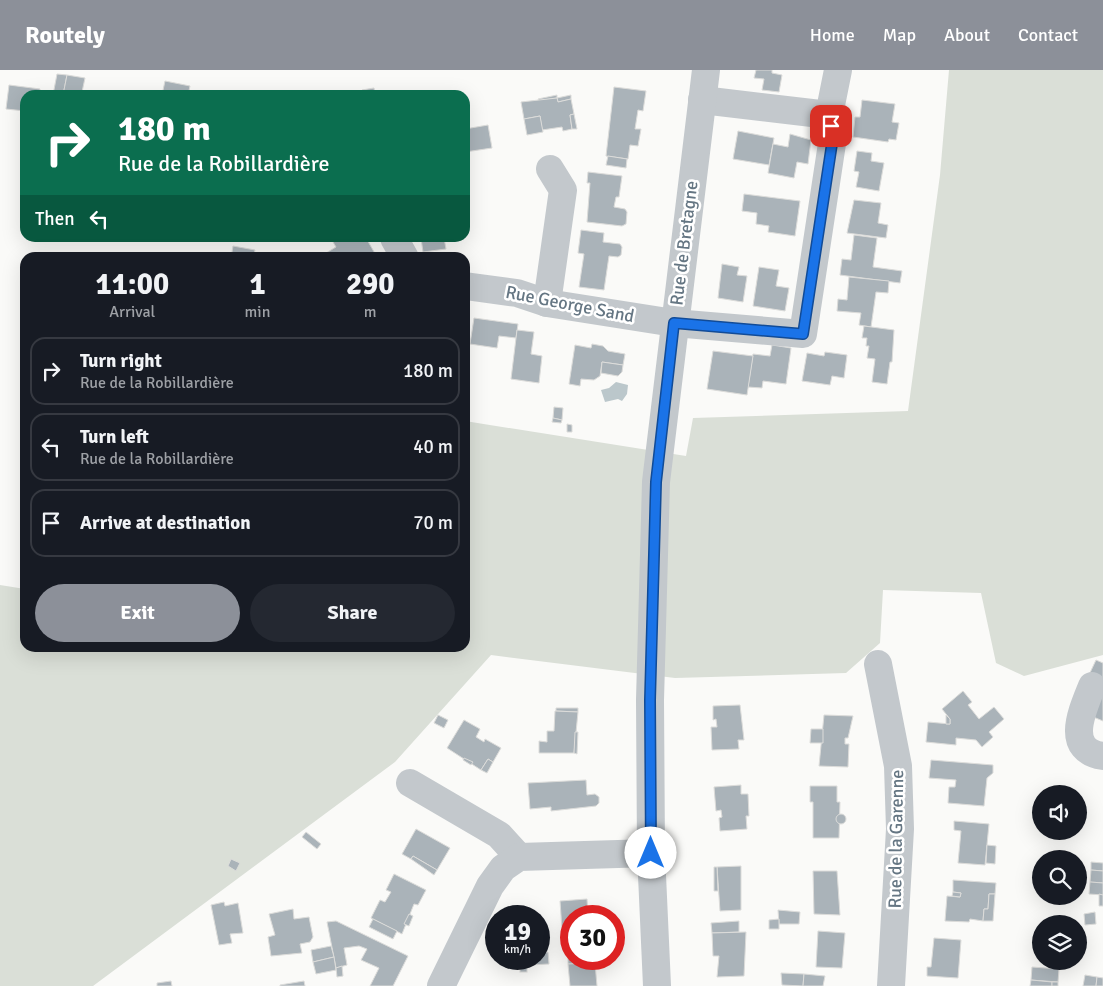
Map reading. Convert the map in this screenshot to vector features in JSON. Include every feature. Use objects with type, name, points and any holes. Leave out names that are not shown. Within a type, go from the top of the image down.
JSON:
[{"type":"street","name":"Rue de Bretagne","points":[[657,986],[651,853],[650,700],[656,482],[706,70]]},
{"type":"street","points":[[702,100],[829,115],[838,70]]},
{"type":"street","name":"Rue George Sand","points":[[470,287],[517,292],[547,303],[674,323],[803,334],[833,137],[829,115]]},
{"type":"street","points":[[547,303],[562,190],[550,169]]},
{"type":"street","name":"Rue de la Garenne","points":[[878,664],[898,766],[900,829],[891,986]]},
{"type":"street","points":[[1092,686],[1078,723],[1081,739],[1088,750],[1103,756]]},
{"type":"street","points":[[410,783],[500,835],[519,857]]},
{"type":"street","points":[[441,986],[490,886],[503,868],[519,857],[651,853]]},
{"type":"shaded area","points":[[949,70],[1103,70],[1103,655],[1024,676],[996,663],[981,593],[883,590],[880,643],[846,673],[675,678],[491,655],[395,762],[93,986],[0,986],[0,585],[20,588],[20,652],[470,652],[470,422],[686,456],[693,418],[908,411],[940,175]]},
{"type":"shaded area","points":[[616,382],[628,385],[627,394],[622,401],[618,399],[605,402],[601,390],[609,388]]},
{"type":"building","points":[[756,70],[772,70],[772,73],[782,75],[779,92],[762,90],[764,79],[754,78]]},
{"type":"building","points":[[57,74],[67,75],[64,90],[54,90]]},
{"type":"building","points":[[67,75],[85,78],[82,90],[64,90]]},
{"type":"building","points":[[165,81],[190,86],[189,90],[163,90]]},
{"type":"building","points":[[9,85],[40,89],[20,90],[20,110],[6,109]]},
{"type":"building","points":[[614,87],[646,91],[643,111],[638,110],[635,129],[641,129],[638,146],[630,145],[628,159],[606,156]]},
{"type":"building","points":[[557,95],[557,98],[539,101],[538,99]]},
{"type":"building","points":[[571,95],[571,99],[558,102],[557,98]]},
{"type":"building","points":[[557,98],[558,102],[571,99],[574,114],[570,115],[572,129],[563,131],[562,127],[542,130],[540,116],[524,119],[521,102]]},
{"type":"building","points":[[862,100],[895,104],[892,122],[899,123],[896,140],[889,139],[888,142],[853,137],[855,117],[860,117]]},
{"type":"building","points":[[574,114],[577,129],[572,129],[570,115]]},
{"type":"building","points":[[540,116],[543,132],[527,135],[524,119]]},
{"type":"building","points":[[488,125],[492,148],[470,151],[470,128]]},
{"type":"building","points":[[738,131],[774,138],[769,165],[733,159]]},
{"type":"building","points":[[790,134],[811,140],[808,164],[797,162],[794,178],[768,173],[773,144],[788,147]]},
{"type":"building","points":[[857,151],[872,153],[871,161],[884,163],[879,191],[856,187],[859,172],[854,171]]},
{"type":"building","points":[[608,156],[627,159],[626,168],[606,165]]},
{"type":"building","points":[[588,172],[622,176],[619,197],[616,197],[614,207],[625,209],[627,212],[626,224],[622,226],[587,222],[590,183],[587,183]]},
{"type":"building","points":[[744,194],[800,201],[795,236],[768,232],[769,226],[756,224],[757,213],[742,211]]},
{"type":"building","points":[[854,200],[881,203],[878,223],[888,225],[886,238],[847,233]]},
{"type":"building","points":[[581,230],[604,233],[603,242],[620,244],[622,247],[621,255],[618,257],[609,256],[604,290],[579,287],[584,254],[578,253]]},
{"type":"building","points":[[854,235],[877,238],[873,267],[902,271],[900,283],[840,275],[842,259],[851,260]]},
{"type":"building","points":[[333,242],[368,242],[374,252],[328,252],[336,247]]},
{"type":"building","points":[[422,242],[445,242],[446,249],[423,252]]},
{"type":"building","points":[[233,246],[255,250],[254,252],[232,252]]},
{"type":"building","points":[[722,264],[739,267],[737,275],[747,276],[743,302],[718,298]]},
{"type":"building","points":[[759,267],[779,270],[776,286],[789,288],[785,311],[753,306]]},
{"type":"building","points":[[849,277],[889,281],[888,293],[876,292],[871,327],[859,325],[861,313],[837,311],[838,299],[847,300]]},
{"type":"building","points":[[474,318],[518,324],[516,338],[499,336],[497,348],[470,344]]},
{"type":"building","points":[[864,326],[894,330],[892,362],[890,362],[887,384],[872,382],[875,359],[867,358],[869,346],[866,346],[867,338],[862,338]]},
{"type":"building","points":[[517,330],[534,332],[531,354],[542,356],[539,383],[511,379]]},
{"type":"building","points":[[592,344],[603,346],[608,351],[625,354],[623,365],[602,362],[600,376],[594,380],[581,379],[580,386],[569,384],[575,345],[591,348]]},
{"type":"building","points":[[772,345],[791,348],[786,384],[763,381],[762,388],[748,387],[753,354],[770,356]]},
{"type":"building","points":[[713,351],[753,356],[747,395],[707,389]]},
{"type":"building","points":[[825,352],[847,355],[844,378],[832,376],[830,385],[802,381],[807,353],[824,356]]},
{"type":"building","points":[[602,362],[623,365],[622,372],[618,376],[601,373]]},
{"type":"building","points":[[554,407],[563,408],[562,420],[553,418]]},
{"type":"building","points":[[553,418],[562,420],[561,423],[552,422]]},
{"type":"building","points":[[567,424],[572,425],[572,432],[567,432]]},
{"type":"building","points":[[1096,660],[1103,663],[1103,683],[1088,677]]},
{"type":"building","points":[[1103,688],[1103,721],[1091,716]]},
{"type":"building","points":[[963,691],[972,702],[968,705],[979,719],[994,707],[1004,719],[989,732],[993,737],[982,747],[976,740],[956,738],[956,745],[926,742],[928,722],[950,724],[950,719],[942,709]]},
{"type":"building","points":[[740,705],[744,740],[738,740],[739,749],[712,750],[711,727],[717,727],[716,719],[713,720],[713,706]]},
{"type":"building","points":[[556,708],[578,708],[578,712],[556,711]]},
{"type":"building","points":[[555,711],[578,712],[574,753],[539,753],[539,741],[547,742],[547,731],[554,731]]},
{"type":"building","points":[[438,715],[448,720],[444,728],[434,723]]},
{"type":"building","points":[[824,715],[853,716],[848,738],[845,738],[845,744],[849,744],[848,767],[819,766]]},
{"type":"building","points":[[946,715],[950,719],[950,724],[946,724]]},
{"type":"building","points":[[464,720],[480,729],[476,737],[484,742],[485,739],[501,748],[493,762],[488,759],[481,770],[447,748]]},
{"type":"building","points":[[811,729],[823,729],[823,743],[810,743]]},
{"type":"building","points":[[575,732],[578,732],[577,754],[574,753]]},
{"type":"building","points":[[464,758],[473,762],[471,765],[463,760]]},
{"type":"building","points":[[488,759],[493,762],[487,773],[481,770]]},
{"type":"building","points":[[931,760],[993,765],[993,773],[987,778],[984,806],[948,803],[949,787],[955,787],[956,780],[929,778]]},
{"type":"building","points":[[586,780],[587,795],[595,794],[599,797],[599,803],[596,806],[551,811],[551,807],[530,809],[528,783]]},
{"type":"building","points":[[741,785],[741,794],[748,794],[749,816],[746,816],[747,829],[720,831],[719,818],[722,817],[721,810],[716,811],[714,787]]},
{"type":"building","points":[[810,786],[837,786],[837,802],[840,802],[839,838],[813,838],[813,802],[810,802]]},
{"type":"building","points":[[839,814],[843,814],[846,819],[843,824],[839,824],[836,821],[836,817]]},
{"type":"building","points":[[954,821],[989,824],[985,865],[958,863],[961,831],[954,830]]},
{"type":"building","points":[[416,829],[450,848],[437,870],[413,856],[411,859],[402,854]]},
{"type":"building","points":[[306,832],[321,844],[317,849],[302,837]]},
{"type":"building","points":[[987,845],[996,846],[995,864],[986,863]]},
{"type":"building","points":[[413,856],[437,870],[434,875],[411,859]]},
{"type":"building","points":[[231,859],[240,863],[236,871],[228,866]]},
{"type":"building","points":[[1091,862],[1103,863],[1103,871],[1091,870]]},
{"type":"building","points":[[741,866],[741,910],[720,911],[717,867]]},
{"type":"building","points":[[714,867],[717,867],[718,891],[714,891]]},
{"type":"building","points":[[1091,870],[1103,871],[1103,883],[1090,882]]},
{"type":"building","points":[[813,871],[837,871],[840,915],[814,914]]},
{"type":"building","points":[[394,874],[426,890],[418,905],[414,904],[402,934],[371,918],[380,900],[385,902],[391,892],[386,890]]},
{"type":"building","points":[[953,880],[996,883],[995,894],[989,894],[988,909],[984,909],[983,921],[970,919],[969,922],[945,921],[947,896],[960,897],[961,893],[953,892]]},
{"type":"building","points":[[1090,882],[1103,883],[1103,895],[1089,894]]},
{"type":"building","points":[[953,892],[961,893],[960,897],[952,896]]},
{"type":"building","points":[[989,894],[995,894],[993,921],[983,921],[984,909],[988,909]]},
{"type":"building","points":[[1099,894],[1103,895],[1103,906],[1099,906]]},
{"type":"building","points":[[587,899],[587,905],[560,905],[560,901]]},
{"type":"building","points":[[224,902],[225,906],[238,903],[243,933],[230,934],[232,943],[219,945],[211,905]]},
{"type":"building","points":[[293,909],[294,919],[309,917],[313,937],[310,942],[300,944],[302,953],[271,956],[268,937],[275,935],[269,914]]},
{"type":"building","points":[[778,910],[800,912],[799,924],[779,924]]},
{"type":"building","points":[[1095,912],[1096,924],[1087,925],[1087,915],[1084,914]]},
{"type":"building","points":[[409,914],[413,916],[409,926],[404,924]]},
{"type":"building","points":[[373,919],[397,931],[393,939],[369,927]]},
{"type":"building","points":[[779,919],[779,929],[769,929],[769,920]]},
{"type":"building","points":[[336,921],[408,956],[393,986],[370,986],[379,968],[361,960],[367,949],[359,946],[344,948],[347,965],[336,968],[327,922]]},
{"type":"building","points":[[739,921],[739,932],[712,933],[711,923]]},
{"type":"building","points":[[818,931],[845,933],[842,968],[816,967]]},
{"type":"building","points":[[746,932],[744,976],[717,977],[719,956],[713,956],[712,933]]},
{"type":"building","points":[[934,938],[961,940],[958,978],[927,976],[927,967],[931,967]]},
{"type":"building","points":[[331,946],[334,957],[313,962],[311,950]]},
{"type":"building","points":[[334,957],[336,970],[316,974],[313,962]]},
{"type":"building","points":[[342,966],[343,976],[337,977],[336,968]]},
{"type":"building","points":[[1032,967],[1032,970],[1059,970],[1058,982],[1031,980]]},
{"type":"building","points":[[569,970],[596,970],[597,986],[570,986]]},
{"type":"building","points":[[781,973],[804,974],[803,986],[782,985]]},
{"type":"building","points":[[804,974],[825,976],[823,986],[803,986]]},
{"type":"building","points":[[1085,975],[1097,977],[1096,986],[1083,986]]},
{"type":"building","points":[[1097,977],[1103,978],[1103,986],[1096,986]]},
{"type":"building","points":[[1031,980],[1052,982],[1052,986],[1030,986]]},
{"type":"building","points":[[171,981],[172,986],[157,986],[157,983]]},
{"type":"building","points":[[304,981],[305,986],[280,986],[280,985]]},
{"type":"building","points":[[1052,982],[1058,982],[1058,986],[1052,986]]},
{"type":"route","points":[[651,853],[650,700],[656,482],[674,323],[803,334],[833,137],[831,126]]}]
